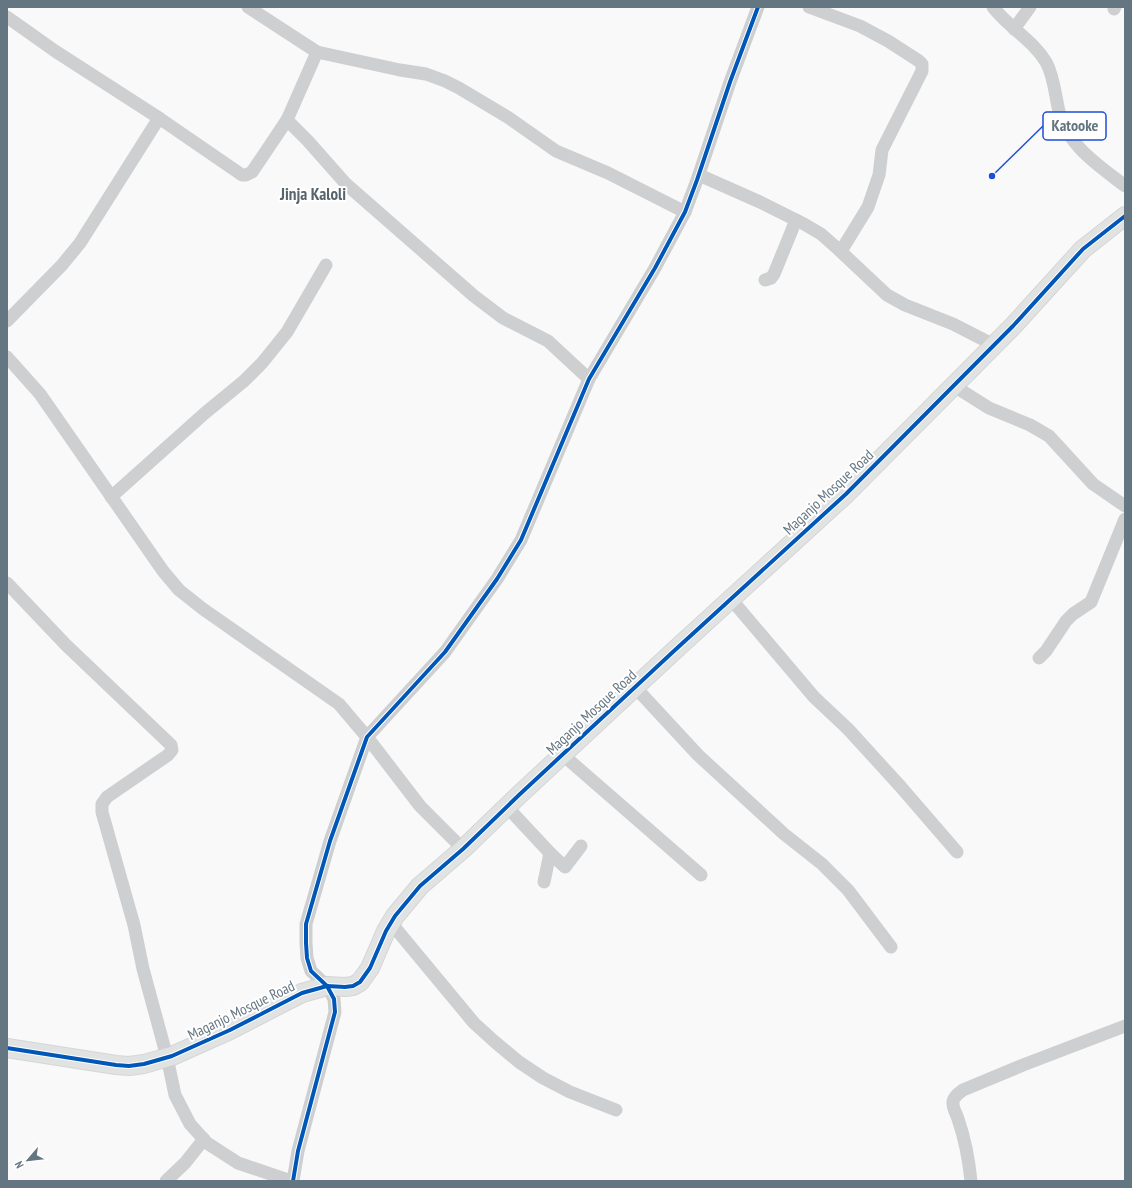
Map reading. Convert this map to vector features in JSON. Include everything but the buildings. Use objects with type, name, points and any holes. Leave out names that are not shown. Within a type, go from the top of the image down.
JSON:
[{"type":"street","points":[[248,7],[317,52],[400,70],[426,74],[445,81],[509,118],[556,151],[608,173],[685,212]]},
{"type":"street","points":[[7,583],[66,644],[171,745],[172,750],[168,755],[106,797],[102,804],[102,812],[134,925],[143,968],[167,1057],[175,1094],[190,1124],[207,1143],[238,1163],[292,1181],[298,1151],[335,1012],[334,1000],[327,986],[311,971],[307,958],[306,924],[332,834],[367,737],[445,652],[510,560],[521,540],[589,380],[655,268],[685,212],[758,7]]},
{"type":"street","points":[[808,7],[860,26],[888,40],[919,60],[923,67],[882,150],[879,175],[868,207],[841,252]]},
{"type":"street","points":[[993,7],[1000,17],[1039,52],[1046,64],[1054,86],[1060,115],[1070,138],[1093,161],[1125,186]]},
{"type":"street","points":[[1014,29],[1030,7]]},
{"type":"street","points":[[7,17],[55,51],[159,118],[238,174],[246,176],[252,172],[287,120],[317,52]]},
{"type":"street","points":[[7,321],[62,265],[80,243],[159,118]]},
{"type":"street","points":[[287,120],[308,141],[346,184],[474,296],[503,318],[548,341],[589,380]]},
{"type":"street","points":[[699,175],[760,202],[820,234],[887,295],[905,305],[953,324],[994,345]]},
{"type":"street","name":"Maganjo Mosque Road","points":[[7,1048],[116,1066],[144,1064],[199,1045],[302,993],[327,986],[353,986],[360,982],[370,968],[377,949],[391,923],[420,886],[463,849],[635,687],[846,494],[1013,326],[1083,249],[1125,216]]},
{"type":"street","points":[[765,280],[771,278],[774,274],[796,220]]},
{"type":"street","points":[[111,497],[205,413],[244,381],[262,363],[288,332],[326,265]]},
{"type":"street","points":[[7,357],[40,394],[163,571],[179,590],[203,609],[339,704],[367,737],[420,806],[463,849]]},
{"type":"street","points":[[954,386],[989,408],[1030,425],[1049,436],[1093,484],[1125,506]]},
{"type":"street","points":[[1039,658],[1066,621],[1073,614],[1092,602],[1125,519]]},
{"type":"street","points":[[731,599],[814,697],[848,729],[895,780],[956,852]]},
{"type":"street","points":[[635,687],[698,755],[784,834],[822,864],[848,890],[892,947]]},
{"type":"street","points":[[562,755],[701,875]]},
{"type":"street","points":[[507,807],[550,853],[565,866],[581,846]]},
{"type":"street","points":[[544,882],[550,853]]},
{"type":"street","points":[[391,923],[474,1023],[519,1062],[570,1092],[616,1110]]},
{"type":"street","points":[[971,1181],[966,1148],[953,1104],[957,1095],[964,1090],[1023,1065],[1125,1026]]},
{"type":"street","points":[[166,1181],[185,1163],[204,1139]]},
{"type":"cycle path","points":[[293,1181],[298,1151],[335,1012],[334,999],[327,986],[311,971],[307,958],[306,924],[330,841],[367,737],[445,652],[497,579],[521,540],[589,379],[655,268],[685,212],[730,82],[758,7]]},
{"type":"cycle path","points":[[7,1048],[116,1065],[129,1066],[144,1064],[172,1056],[230,1030],[302,993],[327,986],[353,986],[360,982],[370,968],[386,931],[395,916],[420,886],[463,849],[675,650],[846,494],[1013,326],[1083,249],[1125,216]]},
{"type":"place","name":"Katooke","points":[[992,176]]},
{"type":"district","name":"Jinja Kaloli","points":[[313,194]]}]
